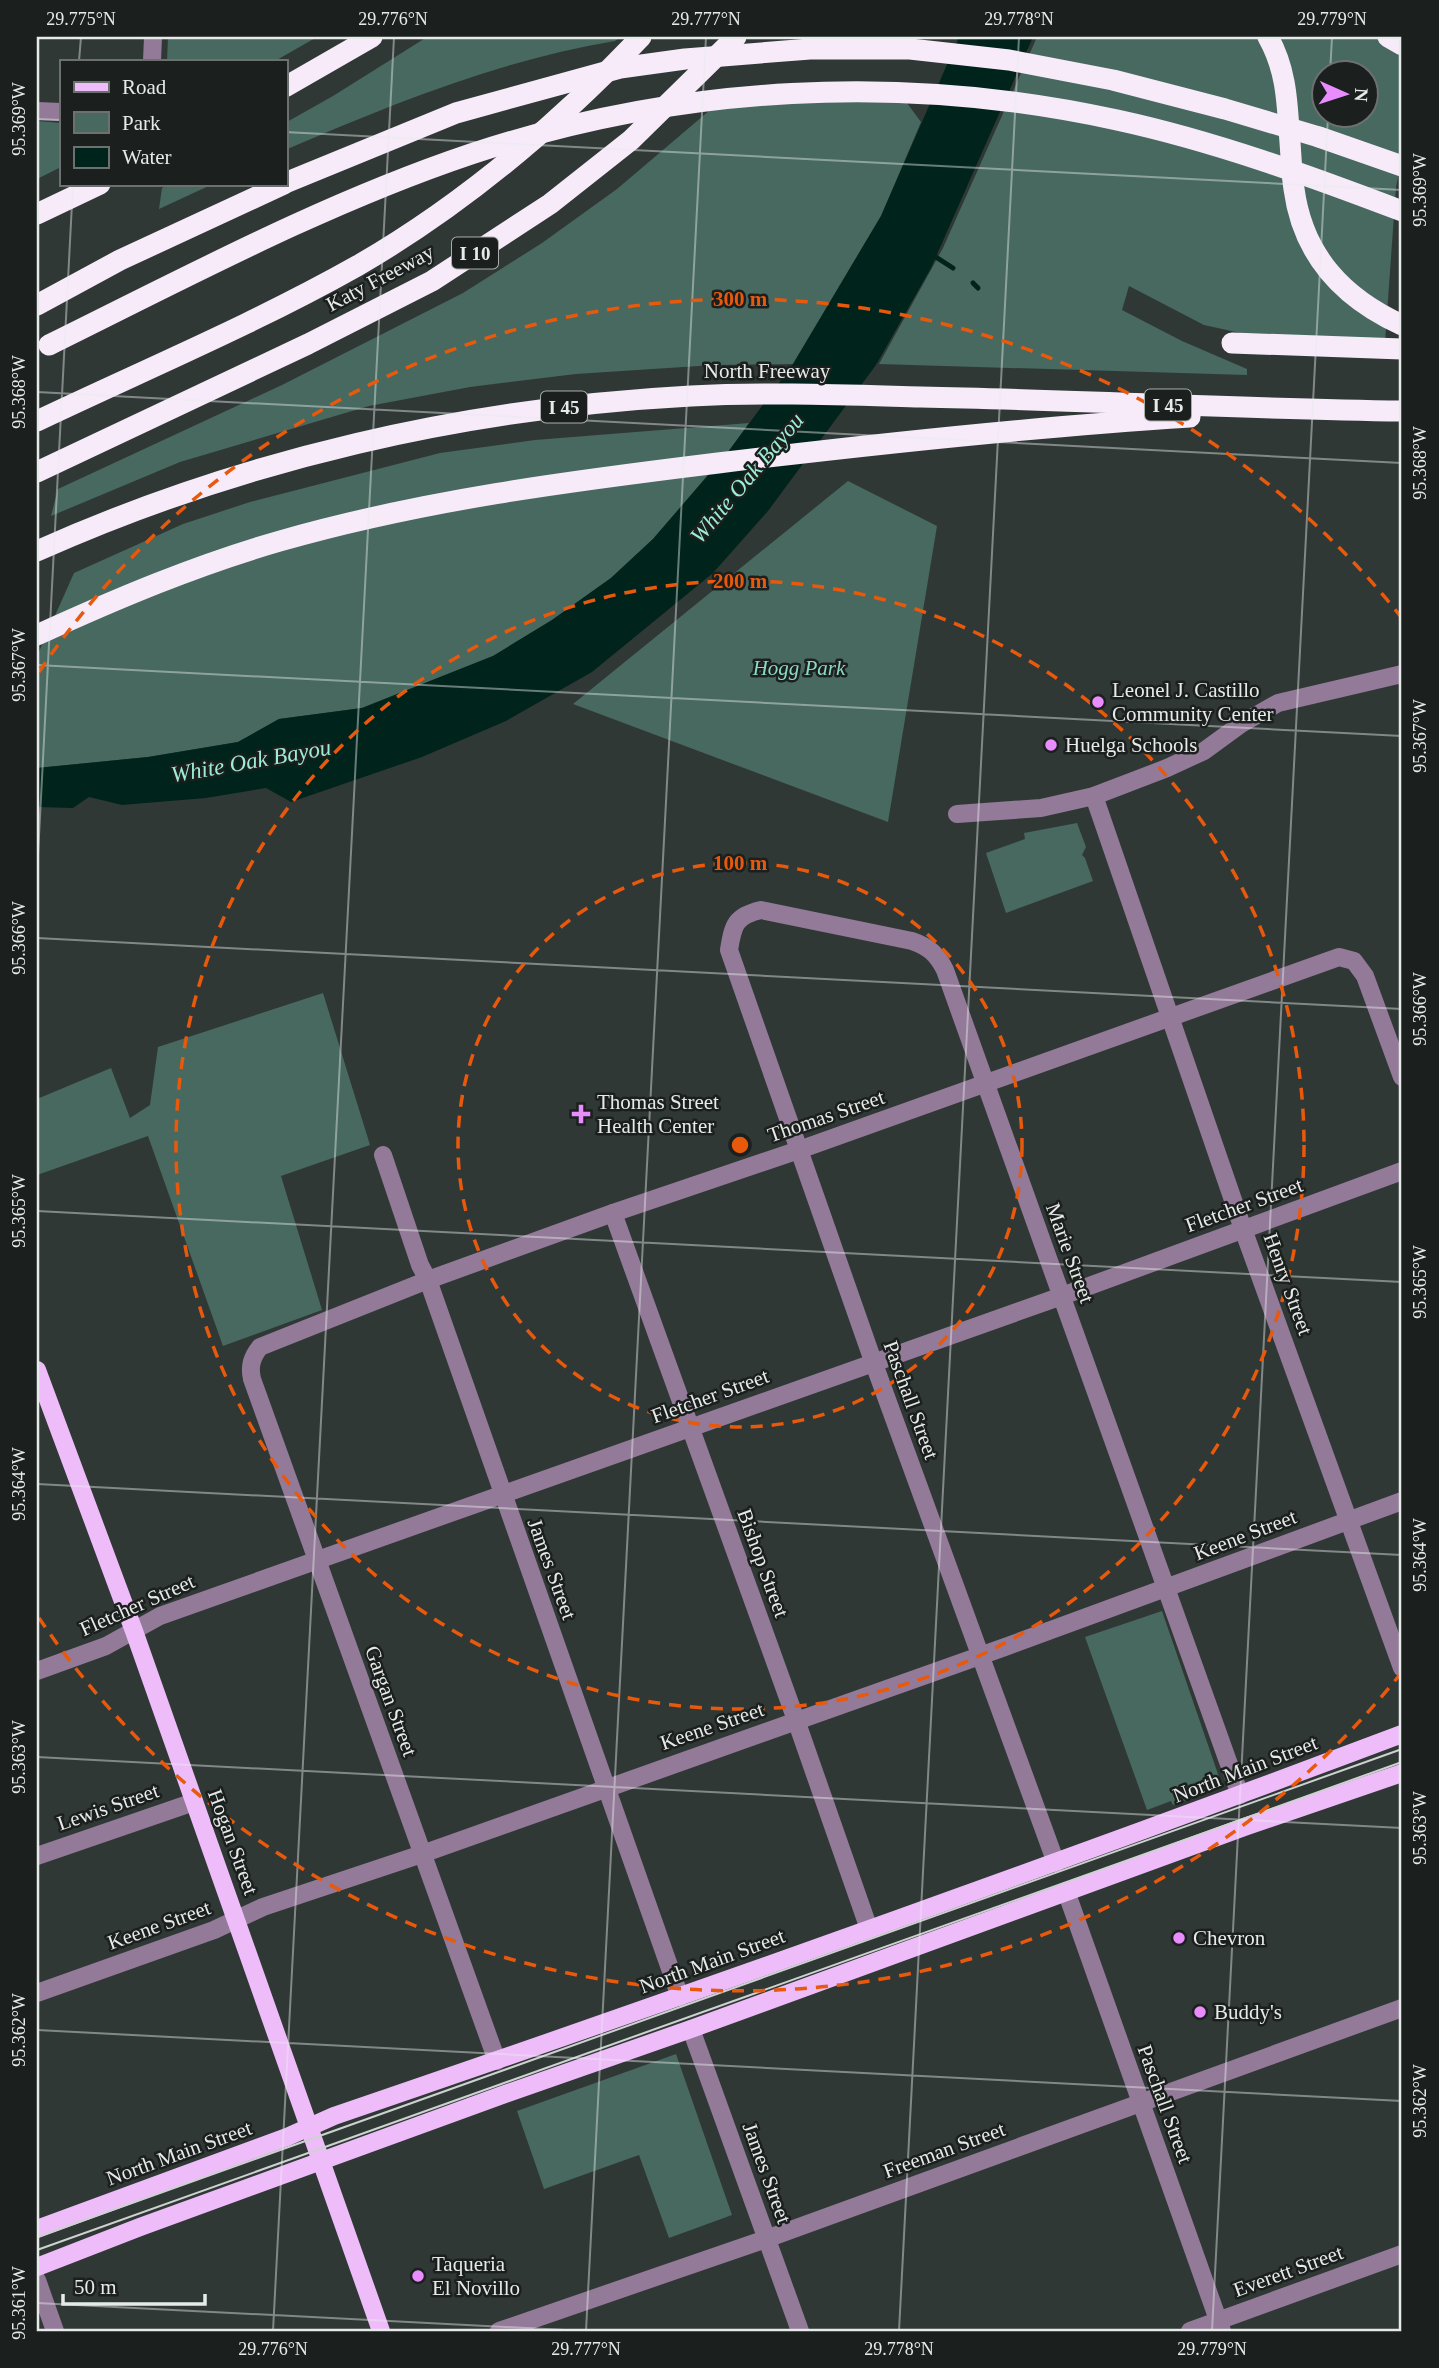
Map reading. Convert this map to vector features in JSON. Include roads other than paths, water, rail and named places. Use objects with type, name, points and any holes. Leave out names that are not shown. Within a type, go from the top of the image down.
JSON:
[{"type":"highway","points":[[287,86],[372,37]]},
{"type":"highway","points":[[37,421],[257,317],[358,265],[443,210],[502,167],[594,87],[641,37]]},
{"type":"highway","name":"Katy Freeway","points":[[37,472],[308,344],[432,281],[550,204],[631,140],[736,37]]},
{"type":"highway","points":[[1268,37],[1281,65],[1286,84],[1294,189],[1301,223],[1315,253],[1334,278],[1352,296],[1377,314],[1402,325]]},
{"type":"highway","points":[[1388,37],[1402,46]]},
{"type":"highway","points":[[287,183],[456,113],[620,68],[685,59],[810,49],[910,49],[1009,60],[1113,80],[1225,109],[1319,137],[1402,166]]},
{"type":"highway","points":[[43,348],[242,250],[335,208],[468,155],[597,119],[680,104],[751,96],[830,91],[925,93],[1084,114],[1121,121],[1235,153],[1402,211]]},
{"type":"highway","points":[[37,215],[96,186]]},
{"type":"highway","points":[[41,303],[120,260],[281,186]]},
{"type":"highway","points":[[1232,343],[1402,349]]},
{"type":"highway","name":"North Freeway","points":[[37,551],[145,506],[255,470],[446,424],[578,405],[717,395],[996,398],[1402,411]]},
{"type":"highway","points":[[37,635],[150,585],[216,561],[377,516],[482,496],[809,452],[994,433],[1167,419],[1339,411]]},
{"type":"main road","name":"Hogan Street","points":[[37,1370],[134,1631],[381,2331]]},
{"type":"main road","name":"North Main Street","points":[[37,2229],[287,2137],[309,2126],[411,2088],[497,2061],[1056,1863],[1402,1734]]},
{"type":"main road","points":[[37,2267],[505,2094],[691,2029],[1066,1891],[1402,1773]]},
{"type":"street","points":[[152,60],[153,37]]},
{"type":"street","points":[[37,111],[60,112]]},
{"type":"street","points":[[957,814],[1041,808],[1094,796],[1203,751],[1241,724],[1278,703],[1402,674]]},
{"type":"street","name":"Henry Street","points":[[1094,796],[1243,1229],[1402,1668]]},
{"type":"street","name":"Marie Street","points":[[729,950],[733,927],[744,914],[761,909],[912,941],[937,954],[945,970],[1240,1795]]},
{"type":"street","name":"Paschall Street","points":[[729,950],[873,1361],[1056,1863]]},
{"type":"street","name":"Thomas Street","points":[[254,1355],[260,1347],[428,1280],[1339,957],[1354,961],[1365,976],[1402,1077]]},
{"type":"street","name":"James Street","points":[[383,1155],[680,1997]]},
{"type":"street","name":"Fletcher Street","points":[[37,1671],[106,1646],[160,1616],[1062,1296],[1402,1171]]},
{"type":"street","name":"Bishop Street","points":[[613,1213],[869,1928]]},
{"type":"street","name":"Gargan Street","points":[[254,1355],[250,1369],[251,1379],[497,2061]]},
{"type":"street","name":"Keene Street","points":[[37,1993],[236,1920],[263,1907],[422,1854],[1167,1589],[1402,1501]]},
{"type":"street","name":"Lewis Street","points":[[37,1856],[194,1802]]},
{"type":"street","name":"Paschall Street","points":[[1066,1891],[1220,2326]]},
{"type":"street","name":"Freeman Street","points":[[499,2331],[766,2239],[1402,2008]]},
{"type":"street","name":"James Street","points":[[691,2029],[800,2331]]},
{"type":"street","name":"Everett Street","points":[[1190,2331],[1220,2326],[1402,2254]]},
{"type":"street","points":[[37,2280],[55,2331]]},
{"type":"water","name":"White Oak Bayou","points":[[959,37],[1033,37],[931,268],[876,365],[768,511],[713,573],[592,672],[506,721],[422,757],[291,802],[266,788],[206,798],[122,805],[89,797],[73,808],[37,807],[37,768],[148,757],[238,742],[279,719],[362,708],[493,656],[552,620],[611,578],[653,539],[728,452],[793,364],[881,216]]},
{"type":"waterway","points":[[931,254],[953,268]]},
{"type":"waterway","points":[[973,283],[978,288]]},
{"type":"tram line","points":[[37,2237],[1402,1749]]},
{"type":"tram line","points":[[37,2250],[1402,1762]]},
{"type":"place","name":"Leonel J. Castillo Community Center","points":[[1098,702]]},
{"type":"place","name":"Huelga Schools","points":[[1051,745]]},
{"type":"place","name":"Thomas Street Health Center","points":[[581,1114]]},
{"type":"place","name":"Chevron","points":[[1179,1938]]},
{"type":"place","name":"Buddy's","points":[[1200,2012]]},
{"type":"place","name":"Taqueria El Novillo","points":[[418,2276]]},
{"type":"park label","name":"Hogg Park","points":[[799,668]]}]
